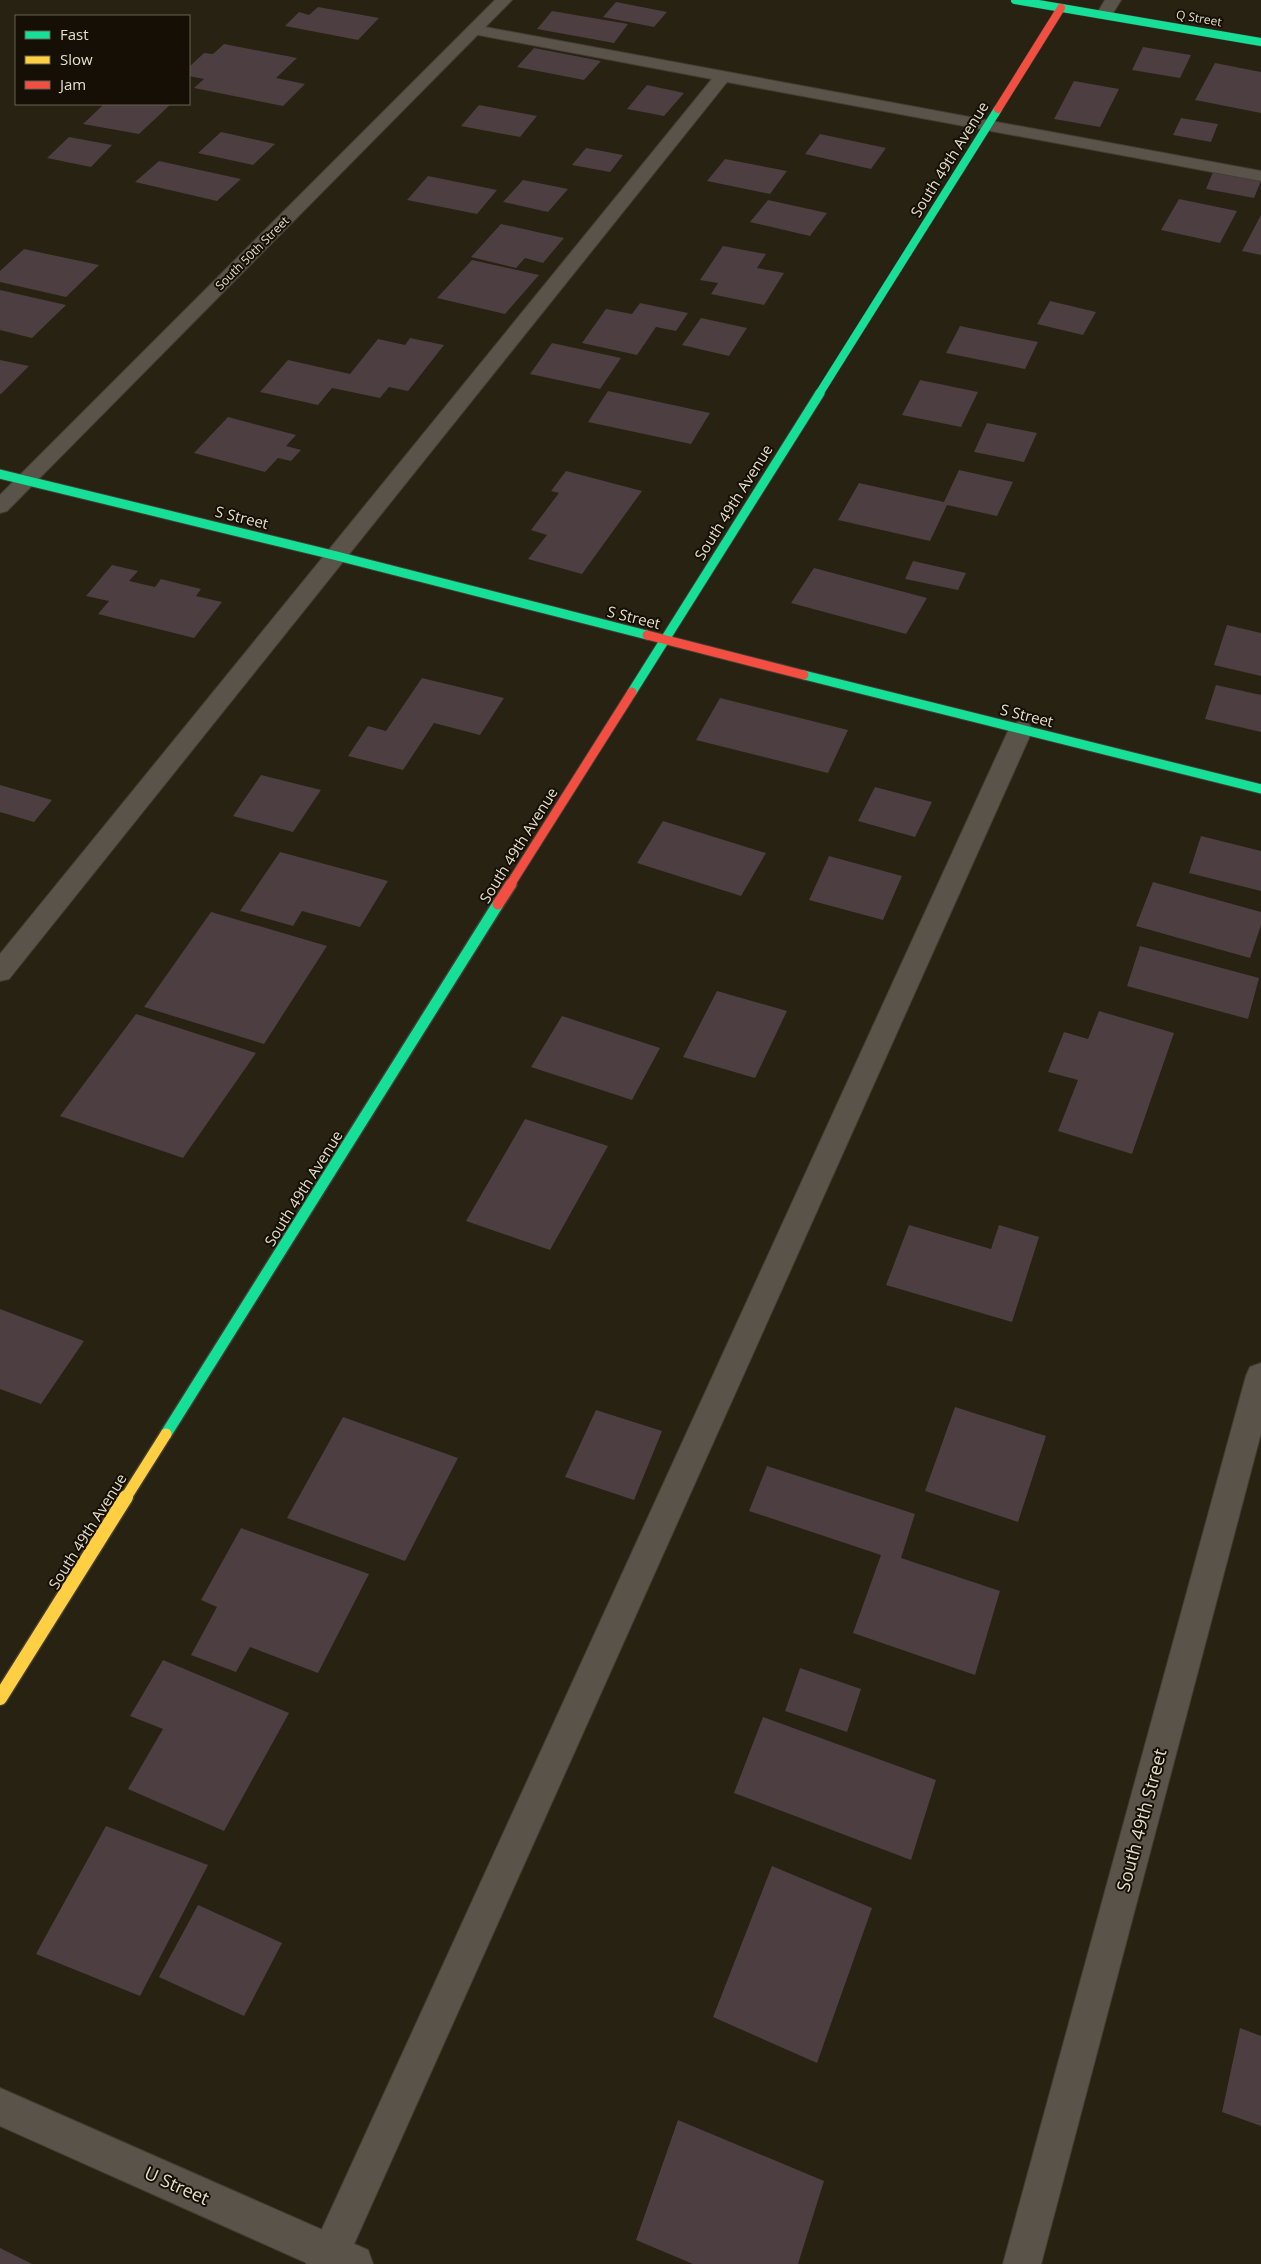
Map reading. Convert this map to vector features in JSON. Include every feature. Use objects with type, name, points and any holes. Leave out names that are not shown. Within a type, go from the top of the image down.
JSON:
[{"type":"street","name":"South 50th Street","points":[[0,507],[504,0]]},
{"type":"street","name":"Q Street","points":[[1015,0],[1261,42]]},
{"type":"street","points":[[1104,15],[1113,0]]},
{"type":"street","name":"South 49th Avenue","points":[[0,1698],[1061,8]]},
{"type":"street","points":[[474,30],[1261,176]]},
{"type":"street","points":[[0,972],[723,76]]},
{"type":"street","name":"S Street","points":[[0,474],[337,556],[1261,789]]},
{"type":"street","points":[[336,2260],[1021,729]]},
{"type":"street","name":"South 49th Street","points":[[1022,2264],[1261,1376]]},
{"type":"street","name":"U Street","points":[[0,2107],[336,2260]]},
{"type":"building","points":[[616,2],[667,12],[654,27],[603,17]]},
{"type":"building","points":[[318,7],[379,18],[358,40],[285,26],[299,12],[309,15]]},
{"type":"building","points":[[552,11],[628,24],[614,43],[537,29]]},
{"type":"building","points":[[224,44],[297,58],[276,78],[305,84],[283,106],[194,88],[204,79],[190,76],[190,66],[204,53],[213,54]]},
{"type":"building","points":[[1143,47],[1191,55],[1180,78],[1132,70]]},
{"type":"building","points":[[534,48],[601,61],[584,80],[517,67]]},
{"type":"building","points":[[1215,63],[1261,72],[1261,113],[1195,100]]},
{"type":"building","points":[[1074,81],[1119,89],[1100,127],[1054,119]]},
{"type":"building","points":[[647,85],[684,93],[664,116],[627,109]]},
{"type":"building","points":[[103,105],[170,105],[139,134],[83,124]]},
{"type":"building","points":[[479,105],[537,116],[520,137],[461,126]]},
{"type":"building","points":[[1181,118],[1218,124],[1211,142],[1173,135]]},
{"type":"building","points":[[221,132],[275,144],[253,165],[198,153]]},
{"type":"building","points":[[820,134],[886,148],[871,169],[805,154]]},
{"type":"building","points":[[69,137],[112,145],[91,167],[47,158]]},
{"type":"building","points":[[586,148],[623,155],[610,172],[572,165]]},
{"type":"building","points":[[725,159],[787,171],[770,194],[707,181]]},
{"type":"building","points":[[159,161],[241,179],[217,201],[135,182]]},
{"type":"building","points":[[1213,172],[1261,181],[1254,198],[1206,189]]},
{"type":"building","points":[[428,176],[497,190],[477,214],[407,200]]},
{"type":"building","points":[[523,180],[568,189],[548,212],[503,202]]},
{"type":"building","points":[[1179,199],[1237,211],[1220,243],[1161,230]]},
{"type":"building","points":[[768,200],[827,213],[810,236],[750,222]]},
{"type":"building","points":[[1261,215],[1261,255],[1242,251]]},
{"type":"building","points":[[501,224],[564,238],[543,263],[525,258],[516,268],[471,257]]},
{"type":"building","points":[[723,246],[766,254],[757,268],[784,273],[764,305],[711,294],[718,283],[700,280]]},
{"type":"building","points":[[24,249],[99,265],[66,297],[0,282],[0,271]]},
{"type":"building","points":[[472,260],[539,275],[505,314],[437,298]]},
{"type":"building","points":[[0,290],[66,305],[32,338],[0,330]]},
{"type":"building","points":[[1050,301],[1096,312],[1083,335],[1037,324]]},
{"type":"building","points":[[640,303],[688,313],[676,331],[656,327],[637,355],[582,343],[606,309],[632,314]]},
{"type":"building","points":[[701,318],[747,328],[729,356],[682,345]]},
{"type":"building","points":[[960,326],[1038,342],[1025,369],[946,353]]},
{"type":"building","points":[[410,338],[444,345],[408,391],[389,387],[380,398],[332,388],[318,405],[260,392],[288,360],[350,374],[378,339],[405,345]]},
{"type":"building","points":[[552,343],[621,358],[600,389],[530,374]]},
{"type":"building","points":[[0,360],[29,366],[1,394],[0,394]]},
{"type":"building","points":[[920,380],[978,392],[961,427],[902,415]]},
{"type":"building","points":[[608,391],[710,413],[691,444],[588,422]]},
{"type":"building","points":[[228,417],[296,435],[286,446],[301,450],[291,461],[278,458],[265,472],[194,453]]},
{"type":"building","points":[[987,423],[1037,433],[1024,462],[974,452]]},
{"type":"building","points":[[959,470],[1013,482],[997,516],[947,505],[930,541],[838,520],[859,483],[944,502]]},
{"type":"building","points":[[566,471],[642,491],[582,574],[528,559],[547,535],[531,530],[559,493],[551,491]]},
{"type":"building","points":[[913,561],[966,573],[958,590],[905,579]]},
{"type":"building","points":[[112,565],[138,571],[129,581],[155,587],[161,579],[201,589],[196,596],[222,602],[194,638],[98,614],[109,601],[86,596]]},
{"type":"building","points":[[814,568],[927,598],[906,634],[791,603]]},
{"type":"building","points":[[1227,625],[1261,633],[1261,676],[1214,665]]},
{"type":"building","points":[[422,678],[504,698],[480,735],[434,723],[403,770],[348,756],[368,726],[386,731]]},
{"type":"building","points":[[1216,685],[1261,695],[1261,732],[1205,719]]},
{"type":"building","points":[[720,698],[848,730],[828,773],[696,740]]},
{"type":"building","points":[[261,775],[321,790],[293,832],[233,816]]},
{"type":"building","points":[[0,785],[52,800],[34,822],[0,812]]},
{"type":"building","points":[[875,787],[932,802],[915,837],[858,821]]},
{"type":"building","points":[[663,821],[766,853],[741,896],[637,863]]},
{"type":"building","points":[[1201,836],[1261,851],[1261,891],[1189,873]]},
{"type":"building","points":[[280,852],[388,881],[360,927],[302,911],[293,926],[240,911]]},
{"type":"building","points":[[829,856],[902,876],[883,920],[809,900]]},
{"type":"building","points":[[1153,882],[1261,912],[1261,925],[1250,958],[1136,926]]},
{"type":"building","points":[[211,912],[327,946],[264,1044],[144,1007]]},
{"type":"building","points":[[1140,946],[1259,978],[1248,1019],[1127,986]]},
{"type":"building","points":[[717,991],[787,1011],[755,1078],[683,1057]]},
{"type":"building","points":[[1099,1011],[1174,1033],[1132,1154],[1058,1131],[1078,1080],[1048,1072],[1064,1032],[1088,1039]]},
{"type":"building","points":[[136,1014],[256,1053],[183,1158],[60,1116]]},
{"type":"building","points":[[562,1016],[660,1048],[632,1100],[531,1067]]},
{"type":"building","points":[[525,1119],[608,1146],[550,1250],[466,1221]]},
{"type":"building","points":[[909,1225],[991,1249],[999,1225],[1039,1237],[1012,1322],[886,1285]]},
{"type":"building","points":[[0,1309],[84,1341],[41,1404],[0,1389]]},
{"type":"building","points":[[955,1407],[1046,1436],[1018,1522],[925,1491]]},
{"type":"building","points":[[596,1410],[662,1431],[634,1500],[565,1477]]},
{"type":"building","points":[[343,1417],[458,1458],[405,1561],[287,1518]]},
{"type":"building","points":[[767,1466],[915,1514],[901,1558],[1000,1591],[975,1675],[853,1633],[881,1555],[749,1511]]},
{"type":"building","points":[[241,1528],[369,1574],[318,1673],[250,1647],[236,1672],[191,1655],[217,1607],[201,1600]]},
{"type":"building","points":[[163,1660],[289,1713],[224,1831],[128,1789],[163,1729],[130,1716]]},
{"type":"building","points":[[800,1668],[861,1689],[847,1732],[785,1711]]},
{"type":"building","points":[[763,1717],[936,1780],[911,1860],[734,1793]]},
{"type":"building","points":[[106,1826],[208,1865],[140,1996],[36,1954]]},
{"type":"building","points":[[772,1866],[872,1908],[817,2063],[713,2017]]},
{"type":"building","points":[[198,1905],[282,1943],[244,2016],[159,1977]]},
{"type":"building","points":[[1240,2028],[1261,2036],[1261,2126],[1222,2112]]},
{"type":"building","points":[[678,2120],[824,2181],[798,2264],[693,2264],[636,2240]]},
{"type":"building","points":[[0,2248],[32,2264],[0,2264]]},
{"type":"traffic: fast","points":[[1015,0],[1261,42]]},
{"type":"traffic: fast","points":[[632,692],[998,109]]},
{"type":"traffic: fast","points":[[0,474],[337,556],[647,635]]},
{"type":"traffic: fast","points":[[804,675],[1261,789]]},
{"type":"traffic: fast","points":[[166,1434],[498,904]]},
{"type":"traffic: slow","points":[[0,1698],[166,1434]]},
{"type":"traffic: jam","points":[[998,109],[1061,8]]},
{"type":"traffic: jam","points":[[647,635],[804,675]]},
{"type":"traffic: jam","points":[[498,904],[632,692]]}]
